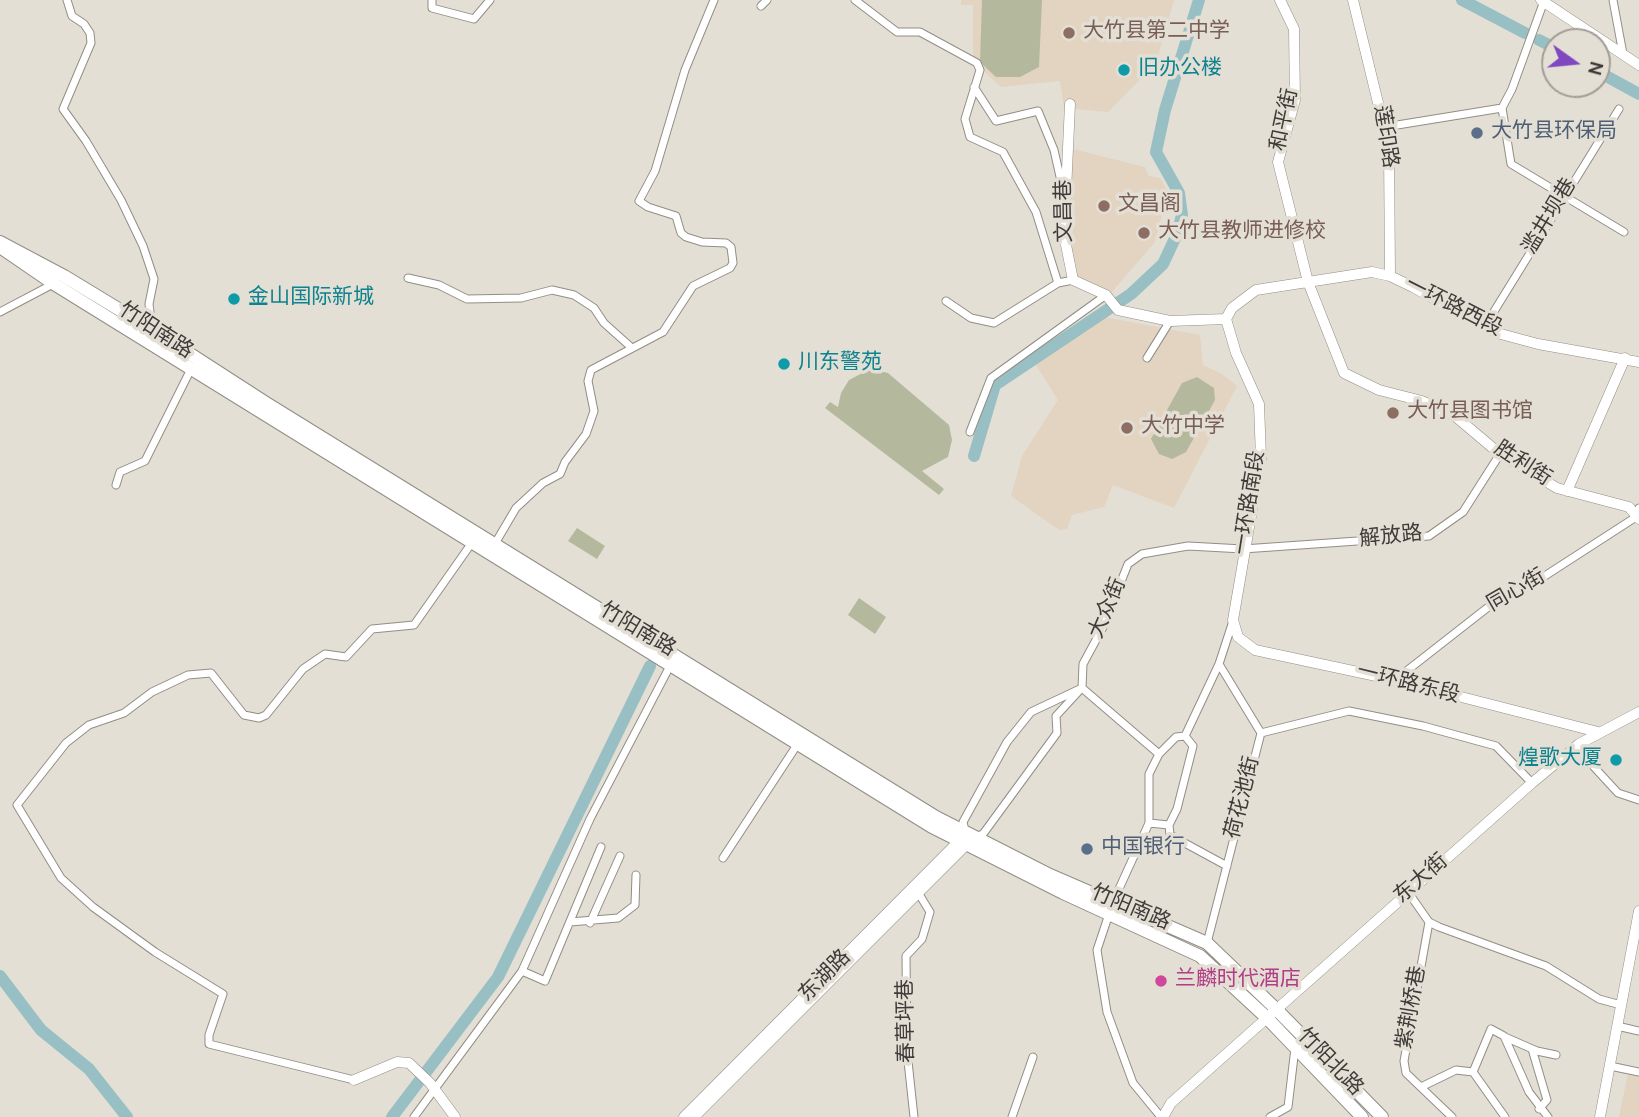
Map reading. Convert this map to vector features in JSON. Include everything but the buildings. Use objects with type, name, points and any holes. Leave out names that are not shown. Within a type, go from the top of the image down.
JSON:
[{"type":"highway","name":"竹阳南路","points":[[0,244],[965,840]]},
{"type":"highway","name":"竹阳南路","points":[[59,280],[153,330],[194,364],[471,544],[492,549],[670,666],[797,745],[965,840],[1110,908],[1200,956],[1271,1013]]},
{"type":"highway","name":"竹阳南路","points":[[1110,908],[1207,943],[1271,1013]]},
{"type":"highway","name":"竹阳北路","points":[[1271,1013],[1295,1048],[1362,1117]]},
{"type":"highway","name":"竹阳北路","points":[[1271,1013],[1382,1117]]},
{"type":"street","points":[[67,0],[72,16],[84,24],[90,33],[91,43],[63,109],[86,141],[121,200],[143,246],[155,279],[149,304],[153,330]]},
{"type":"street","points":[[432,0],[432,8],[474,19],[490,0]]},
{"type":"street","points":[[492,549],[516,508],[543,483],[560,474],[565,461],[591,425],[595,405],[588,380],[591,370],[663,332],[693,286],[730,268],[734,259],[731,247],[726,243],[702,242],[686,237],[681,233],[676,216],[648,207],[639,201],[655,171],[685,70],[714,0]]},
{"type":"street","points":[[855,0],[897,32],[920,32],[970,57],[980,70],[965,119],[970,137],[1003,152],[1036,212],[1058,283]]},
{"type":"street","name":"和平街","points":[[1280,0],[1294,30],[1295,100],[1278,162],[1308,282]]},
{"type":"street","name":"莲印路","points":[[1353,0],[1389,148],[1392,213],[1390,276]]},
{"type":"street","points":[[1613,0],[1623,55]]},
{"type":"street","points":[[1624,232],[1511,164],[1502,108],[1512,89],[1543,1],[1639,65]]},
{"type":"street","points":[[974,87],[996,121],[1038,111],[1054,149],[1063,190]]},
{"type":"street","name":"文昌巷","points":[[1070,104],[1063,190],[1064,235],[1073,280]]},
{"type":"street","points":[[1385,127],[1502,108]]},
{"type":"street","name":"滥井坝巷","points":[[1485,326],[1619,109]]},
{"type":"street","points":[[946,301],[971,318],[994,323],[1058,283],[1073,280],[1106,295],[1118,310],[1170,321],[1226,319],[1233,308],[1256,290],[1372,272],[1390,276]]},
{"type":"street","name":"一环路西段","points":[[1390,276],[1497,333],[1538,344],[1639,362]]},
{"type":"street","points":[[408,278],[439,285],[467,299],[521,298],[552,290],[574,295],[594,308],[604,323],[632,348]]},
{"type":"street","points":[[0,312],[59,280]]},
{"type":"street","name":"胜利街","points":[[1308,282],[1343,373],[1379,390],[1422,401],[1455,416],[1500,454],[1567,491],[1629,507],[1638,514]]},
{"type":"street","points":[[970,432],[991,378],[1106,295]]},
{"type":"street","name":"一环路南段","points":[[1226,319],[1236,353],[1259,404],[1261,458],[1233,620]]},
{"type":"street","points":[[1147,358],[1170,321]]},
{"type":"street","points":[[1567,491],[1625,358]]},
{"type":"street","points":[[116,485],[120,472],[145,461],[194,364]]},
{"type":"street","name":"解放路","points":[[1243,550],[1429,536],[1463,512],[1500,454]]},
{"type":"street","name":"同心街","points":[[1395,680],[1487,608],[1537,581],[1638,514]]},
{"type":"street","points":[[455,1117],[407,1066],[397,1062],[354,1080],[209,1044],[209,1035],[223,994],[155,952],[93,907],[61,878],[17,805],[66,743],[89,725],[124,713],[152,692],[188,675],[211,673],[244,715],[251,718],[266,715],[303,669],[324,654],[346,657],[372,629],[414,625],[471,544]]},
{"type":"street","name":"大众街","points":[[1082,688],[1083,664],[1103,627],[1128,564],[1142,554],[1158,550],[1188,547],[1243,550]]},
{"type":"street","points":[[1185,736],[1219,664],[1233,620]]},
{"type":"street","name":"一环路东段","points":[[1233,620],[1238,638],[1255,650],[1395,680],[1598,732]]},
{"type":"street","points":[[1219,664],[1261,733]]},
{"type":"street","points":[[414,1117],[430,1089],[522,971],[590,819],[670,666]]},
{"type":"street","points":[[1082,688],[1056,716],[1057,733],[984,834],[965,840],[962,822],[1007,742],[1031,712],[1082,688]]},
{"type":"street","points":[[1082,688],[1160,754]]},
{"type":"street","name":"荷花池街","points":[[1207,943],[1261,733],[1349,712],[1362,714],[1423,726],[1496,746],[1532,783]]},
{"type":"street","name":"东大街","points":[[1162,1117],[1171,1103],[1532,783],[1579,744],[1639,712]]},
{"type":"street","points":[[1162,1117],[1133,1083],[1107,1012],[1097,950],[1110,908],[1149,823],[1149,774],[1160,754],[1176,737],[1185,736]]},
{"type":"street","points":[[1185,736],[1193,746],[1177,809],[1169,825],[1170,835],[1227,866]]},
{"type":"street","points":[[1579,744],[1594,768],[1618,793],[1639,800]]},
{"type":"street","points":[[723,859],[797,745]]},
{"type":"street","points":[[1149,823],[1169,825]]},
{"type":"street","name":"东湖路","points":[[694,1117],[919,894],[965,840]]},
{"type":"street","name":"东湖路","points":[[684,1117],[965,840]]},
{"type":"street","points":[[522,971],[545,981],[601,847]]},
{"type":"street","points":[[590,923],[620,856]]},
{"type":"street","points":[[570,922],[590,923],[618,918],[635,905],[636,875]]},
{"type":"street","points":[[1408,892],[1429,922],[1546,965],[1599,999],[1621,1005]]},
{"type":"street","name":"春草坪巷","points":[[914,1117],[907,1052],[906,956],[922,939],[930,912],[919,894]]},
{"type":"street","points":[[1600,1117],[1639,911]]},
{"type":"street","name":"紫荆桥巷","points":[[1429,922],[1404,1062],[1406,1073],[1452,1117]]},
{"type":"street","points":[[1617,1026],[1639,1031]]},
{"type":"street","points":[[1473,1072],[1491,1029],[1532,1049],[1556,1055]]},
{"type":"street","points":[[1504,1036],[1539,1109],[1548,1117]]},
{"type":"street","points":[[1292,1117],[1288,1107],[1295,1048]]},
{"type":"street","points":[[1532,1049],[1547,1100],[1539,1109]]},
{"type":"street","points":[[1012,1117],[1033,1057]]},
{"type":"street","points":[[1610,1066],[1639,1072]]},
{"type":"street","points":[[1421,1087],[1456,1070],[1473,1072],[1505,1117]]},
{"type":"street","points":[[430,1089],[447,1117]]},
{"type":"street","points":[[1270,1117],[1288,1107]]},
{"type":"shaded area","name":"大竹县第二中学","points":[[961,0],[1174,0],[1156,63],[1108,112],[1064,108],[1060,81],[1001,87],[973,61],[973,5],[961,5]]},
{"type":"shaded area","name":"文昌阁","points":[[1073,149],[1145,167],[1149,176],[1160,178],[1168,191],[1155,242],[1112,292],[1076,276],[1066,230]]},
{"type":"shaded area","name":"大竹中学","points":[[1104,317],[1200,335],[1203,365],[1222,374],[1237,386],[1174,508],[1113,485],[1104,507],[1072,515],[1067,529],[1059,530],[1011,496],[1022,456],[1058,400],[1034,362]]},
{"type":"shaded area","points":[[1628,1073],[1639,1075],[1639,1117],[1619,1117]]},
{"type":"green space","points":[[982,0],[1042,0],[1039,67],[1020,77],[996,77],[980,62]]},
{"type":"green space","points":[[870,369],[888,373],[949,425],[952,440],[948,457],[922,471],[944,489],[939,495],[825,408],[830,402],[838,407],[841,393],[849,380]]},
{"type":"green space","points":[[1197,377],[1214,388],[1215,400],[1186,452],[1172,459],[1159,454],[1151,439],[1182,383]]},
{"type":"green space","points":[[577,528],[605,546],[597,559],[568,541]]},
{"type":"green space","points":[[859,598],[886,617],[875,634],[848,615]]},
{"type":"waterway","points":[[974,456],[995,385],[1131,294],[1163,264],[1177,234],[1182,215],[1179,193],[1156,152],[1165,110],[1199,0]]},
{"type":"waterway","points":[[1462,0],[1525,33]]},
{"type":"waterway","points":[[1611,79],[1639,94]]},
{"type":"waterway","points":[[392,1117],[498,977],[650,666]]},
{"type":"waterway","points":[[0,976],[41,1030],[89,1069],[127,1117]]},
{"type":"place","name":"大竹县第二中学","points":[[1069,33]]},
{"type":"place","name":"旧办公楼","points":[[1124,70]]},
{"type":"place","name":"大竹县环保局","points":[[1477,133]]},
{"type":"place","name":"文昌阁","points":[[1104,206]]},
{"type":"place","name":"大竹县教师进修校","points":[[1144,233]]},
{"type":"place","name":"金山国际新城","points":[[234,299]]},
{"type":"place","name":"川东警苑","points":[[784,364]]},
{"type":"place","name":"大竹县图书馆","points":[[1393,413]]},
{"type":"place","name":"大竹中学","points":[[1127,428]]},
{"type":"place","name":"煌歌大厦","points":[[1616,760]]},
{"type":"place","name":"中国银行","points":[[1087,849]]},
{"type":"place","name":"兰麟时代酒店","points":[[1161,981]]}]
